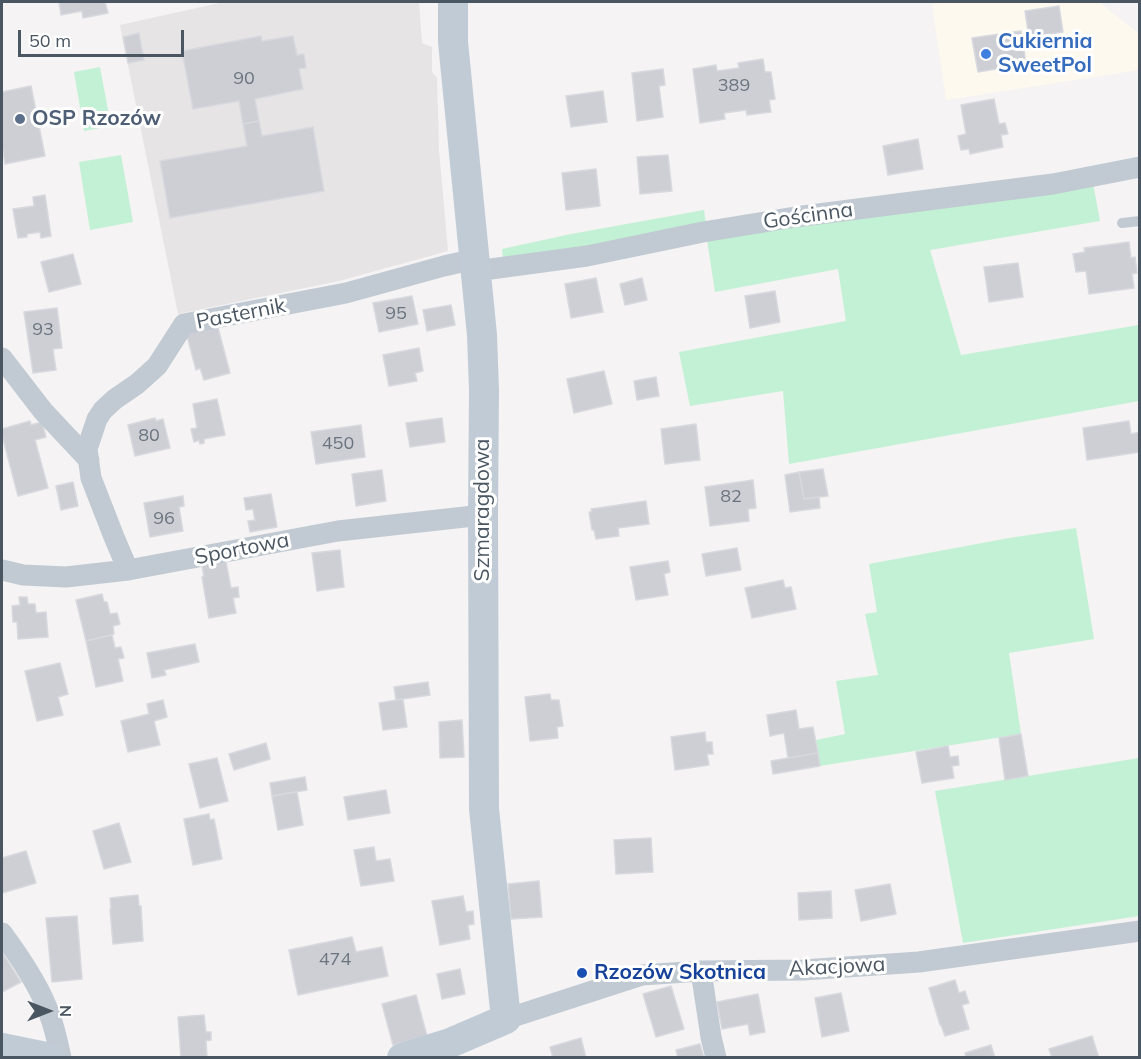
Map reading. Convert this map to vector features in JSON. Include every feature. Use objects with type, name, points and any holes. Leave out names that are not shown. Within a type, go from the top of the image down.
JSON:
[{"type":"street","name":"Szmaragdowa","points":[[453,2],[453,42],[482,335],[484,809],[506,1019]]},
{"type":"street","name":"Gościnna","points":[[476,265],[587,256],[703,232],[795,217],[1053,184],[1140,167]]},
{"type":"street","name":"Pasternik","points":[[128,570],[92,478],[87,448],[97,419],[103,410],[157,366],[184,324],[346,293],[444,266],[476,265]]},
{"type":"street","points":[[2,358],[43,411],[89,460]]},
{"type":"street","name":"Sportowa","points":[[2,570],[22,575],[66,577],[128,570],[338,531],[483,514]]},
{"type":"street","name":"Akacjowa","points":[[402,1058],[450,1043],[506,1019],[642,975],[701,971],[803,970],[919,962],[1140,931]]},
{"type":"street","points":[[2,933],[18,955],[42,998],[50,1015],[61,1058]]},
{"type":"street","points":[[701,971],[716,1058]]},
{"type":"street","points":[[2,1048],[51,1058]]},
{"type":"lane","points":[[1122,223],[1140,221]]},
{"type":"shaded area","points":[[224,2],[419,2],[422,43],[432,47],[432,72],[437,78],[439,150],[448,251],[339,281],[178,314],[120,25]]},
{"type":"shaded area","points":[[947,2],[1099,2],[1139,34],[1139,70],[946,100],[932,4]]},
{"type":"green space","points":[[100,67],[111,126],[84,131],[74,72]]},
{"type":"green space","points":[[121,155],[133,222],[90,230],[79,162]]},
{"type":"green space","points":[[1093,183],[1100,221],[930,250],[961,355],[1139,325],[1139,401],[789,464],[783,391],[690,406],[679,352],[846,321],[838,269],[715,292],[707,240]]},
{"type":"green space","points":[[704,210],[706,224],[640,238],[503,260],[502,249]]},
{"type":"green space","points":[[1076,528],[1094,639],[1009,653],[1021,734],[820,766],[816,740],[845,734],[836,681],[878,675],[865,614],[877,612],[869,564]]},
{"type":"green space","points":[[1139,758],[1139,916],[963,943],[935,791]]},
{"type":"building","points":[[59,2],[105,2],[108,13],[83,18],[82,11],[61,15]]},
{"type":"building","points":[[1059,6],[1063,32],[1029,37],[1025,11]]},
{"type":"building","points":[[1021,31],[1026,64],[978,72],[972,38]]},
{"type":"building","points":[[139,33],[144,60],[128,63],[123,37]]},
{"type":"building","points":[[261,36],[262,41],[293,36],[297,55],[304,54],[306,68],[299,69],[303,89],[255,99],[259,121],[243,124],[239,101],[193,109],[182,51]]},
{"type":"building","points":[[763,59],[765,72],[771,72],[775,99],[769,100],[771,112],[747,115],[746,110],[724,113],[725,119],[700,123],[693,69],[716,65],[717,71],[739,68],[738,63]]},
{"type":"building","points":[[663,69],[665,85],[659,86],[663,117],[637,121],[632,73]]},
{"type":"building","name":"OSP Rzozów","points":[[31,86],[45,156],[5,164],[2,145],[2,92]]},
{"type":"building","points":[[603,91],[607,122],[571,127],[566,96]]},
{"type":"building","points":[[994,99],[999,124],[1005,123],[1008,134],[1001,135],[1003,147],[970,154],[969,149],[961,150],[958,136],[966,134],[961,105]]},
{"type":"building","points":[[259,121],[262,136],[313,127],[324,191],[170,218],[160,161],[247,146],[243,124]]},
{"type":"building","points":[[918,139],[923,169],[888,175],[883,146]]},
{"type":"building","points":[[668,155],[672,191],[640,194],[637,157]]},
{"type":"building","points":[[596,169],[600,206],[566,210],[562,173]]},
{"type":"building","points":[[45,195],[51,236],[41,238],[40,232],[18,238],[13,209],[34,206],[33,197]]},
{"type":"building","points":[[1129,242],[1131,258],[1135,257],[1137,273],[1132,274],[1134,288],[1089,294],[1086,271],[1076,272],[1073,254],[1085,252],[1084,248]]},
{"type":"building","points":[[73,254],[81,284],[49,292],[41,262]]},
{"type":"building","points":[[1018,263],[1023,297],[989,302],[984,267]]},
{"type":"building","points":[[596,278],[603,312],[571,318],[565,284]]},
{"type":"building","points":[[642,278],[647,300],[625,305],[620,284]]},
{"type":"building","points":[[775,291],[780,322],[750,328],[745,296]]},
{"type":"building","points":[[412,296],[418,324],[379,332],[373,303]]},
{"type":"building","points":[[451,305],[455,325],[427,331],[423,310]]},
{"type":"building","points":[[57,308],[62,348],[53,349],[56,370],[33,373],[24,312]]},
{"type":"building","points":[[217,324],[230,373],[204,380],[200,368],[196,370],[186,332]]},
{"type":"building","points":[[419,348],[423,371],[415,373],[417,381],[389,386],[383,355]]},
{"type":"building","points":[[604,371],[612,404],[574,413],[567,379]]},
{"type":"building","points":[[656,377],[659,396],[637,400],[634,381]]},
{"type":"building","points":[[217,399],[225,435],[204,439],[204,443],[200,444],[199,440],[194,442],[191,429],[197,428],[193,404]]},
{"type":"building","points":[[155,418],[156,421],[163,419],[170,448],[135,456],[128,425]]},
{"type":"building","points":[[442,418],[445,442],[410,447],[406,423]]},
{"type":"building","points":[[30,421],[31,425],[42,422],[46,437],[35,440],[48,488],[18,496],[2,429]]},
{"type":"building","points":[[1129,421],[1131,434],[1140,432],[1140,452],[1087,460],[1083,428]]},
{"type":"building","points":[[696,424],[700,460],[665,464],[661,429]]},
{"type":"building","points":[[361,425],[365,457],[316,464],[311,432]]},
{"type":"building","points":[[823,469],[828,496],[804,499],[799,472]]},
{"type":"building","points":[[382,470],[386,501],[356,506],[352,474]]},
{"type":"building","points":[[799,472],[804,499],[819,497],[820,508],[790,512],[785,475]]},
{"type":"building","points":[[753,480],[756,508],[748,509],[749,521],[710,526],[705,487]]},
{"type":"building","points":[[73,482],[78,506],[61,510],[56,486]]},
{"type":"building","points":[[271,494],[277,527],[250,532],[248,521],[255,520],[253,509],[246,510],[244,498]]},
{"type":"building","points":[[183,496],[184,506],[179,507],[183,531],[150,537],[144,503]]},
{"type":"building","points":[[646,501],[649,524],[618,528],[619,536],[596,539],[589,512],[592,512],[591,509]]},
{"type":"building","points":[[737,548],[741,570],[706,576],[702,554]]},
{"type":"building","points":[[340,550],[344,587],[317,591],[312,553]]},
{"type":"building","points":[[668,561],[670,572],[664,574],[668,595],[636,600],[630,567]]},
{"type":"building","points":[[226,562],[231,588],[238,587],[239,597],[233,598],[236,613],[209,618],[202,566]]},
{"type":"building","points":[[783,580],[785,588],[791,587],[796,609],[752,618],[745,588]]},
{"type":"building","points":[[102,594],[110,614],[117,613],[120,624],[113,626],[114,634],[86,641],[76,600]]},
{"type":"building","points":[[19,597],[27,597],[28,604],[35,604],[36,613],[46,612],[48,637],[18,639],[17,622],[13,622],[12,606],[20,605]]},
{"type":"building","points":[[112,635],[115,648],[121,647],[124,658],[118,659],[123,681],[96,687],[86,641]]},
{"type":"building","points":[[195,644],[199,662],[164,670],[166,675],[152,678],[147,653]]},
{"type":"building","points":[[60,663],[68,694],[58,697],[63,715],[37,721],[25,671]]},
{"type":"building","points":[[428,682],[430,695],[396,700],[394,687]]},
{"type":"building","points":[[550,694],[551,700],[559,700],[563,726],[557,727],[558,738],[530,741],[525,697]]},
{"type":"building","points":[[403,699],[407,727],[383,730],[379,703]]},
{"type":"building","points":[[163,700],[167,717],[154,721],[160,745],[128,752],[121,721],[149,714],[147,704]]},
{"type":"building","points":[[796,710],[799,729],[813,727],[818,753],[788,758],[784,733],[770,736],[767,715]]},
{"type":"building","points":[[462,720],[464,757],[440,758],[439,722]]},
{"type":"building","points":[[705,732],[706,742],[712,742],[713,754],[707,754],[709,765],[675,770],[671,737]]},
{"type":"building","points":[[1021,734],[1028,776],[1005,780],[999,738]]},
{"type":"building","points":[[266,743],[270,759],[234,770],[229,754]]},
{"type":"building","points":[[948,746],[950,757],[958,756],[959,765],[952,766],[954,778],[922,783],[916,752]]},
{"type":"building","points":[[818,753],[820,766],[773,774],[771,761]]},
{"type":"building","points":[[217,758],[228,801],[200,808],[189,764]]},
{"type":"building","points":[[305,777],[307,790],[272,796],[270,783]]},
{"type":"building","points":[[386,790],[390,813],[348,820],[344,797]]},
{"type":"building","points":[[297,792],[303,825],[278,830],[272,796]]},
{"type":"building","points":[[209,814],[210,820],[214,819],[222,859],[193,865],[184,819]]},
{"type":"building","points":[[119,823],[131,862],[104,869],[93,831]]},
{"type":"building","points":[[651,838],[653,872],[616,874],[614,840]]},
{"type":"building","points":[[374,847],[376,861],[390,859],[394,881],[361,886],[354,850]]},
{"type":"building","points":[[26,851],[36,883],[2,893],[2,858]]},
{"type":"building","points":[[539,881],[542,917],[511,919],[508,884]]},
{"type":"building","points":[[890,884],[896,914],[861,921],[855,890]]},
{"type":"building","points":[[831,891],[832,918],[799,920],[798,893]]},
{"type":"building","points":[[138,895],[143,941],[113,944],[110,898]]},
{"type":"building","points":[[463,896],[466,912],[473,911],[474,924],[468,925],[470,939],[440,945],[432,901]]},
{"type":"building","points":[[77,916],[82,979],[52,982],[46,918]]},
{"type":"building","points":[[352,937],[356,952],[382,947],[388,976],[298,995],[289,950]]},
{"type":"building","points":[[2,952],[21,982],[2,992]]},
{"type":"building","points":[[460,969],[465,994],[442,999],[437,974]]},
{"type":"building","points":[[955,980],[959,993],[965,991],[969,1003],[962,1005],[969,1029],[945,1036],[929,988]]},
{"type":"building","points":[[671,986],[684,1029],[656,1037],[643,994]]},
{"type":"building","points":[[841,993],[849,1031],[822,1037],[815,998]]},
{"type":"building","points":[[758,994],[765,1032],[750,1035],[748,1024],[722,1029],[717,1002]]},
{"type":"building","points":[[416,995],[427,1036],[393,1045],[382,1004]]},
{"type":"building","points":[[204,1015],[206,1032],[211,1032],[211,1040],[206,1041],[207,1057],[181,1058],[178,1017]]},
{"type":"building","points":[[1092,1036],[1099,1058],[1052,1058],[1049,1049]]},
{"type":"building","points":[[581,1038],[586,1058],[553,1058],[550,1047]]},
{"type":"building","points":[[700,1044],[704,1058],[678,1058],[676,1050]]},
{"type":"building","points":[[991,1045],[995,1058],[966,1058],[965,1053]]},
{"type":"place","name":"Cukiernia SweetPol","points":[[986,54]]},
{"type":"place","name":"OSP Rzozów","points":[[20,119]]},
{"type":"place","name":"Rzozów Skotnica","points":[[582,973]]}]
